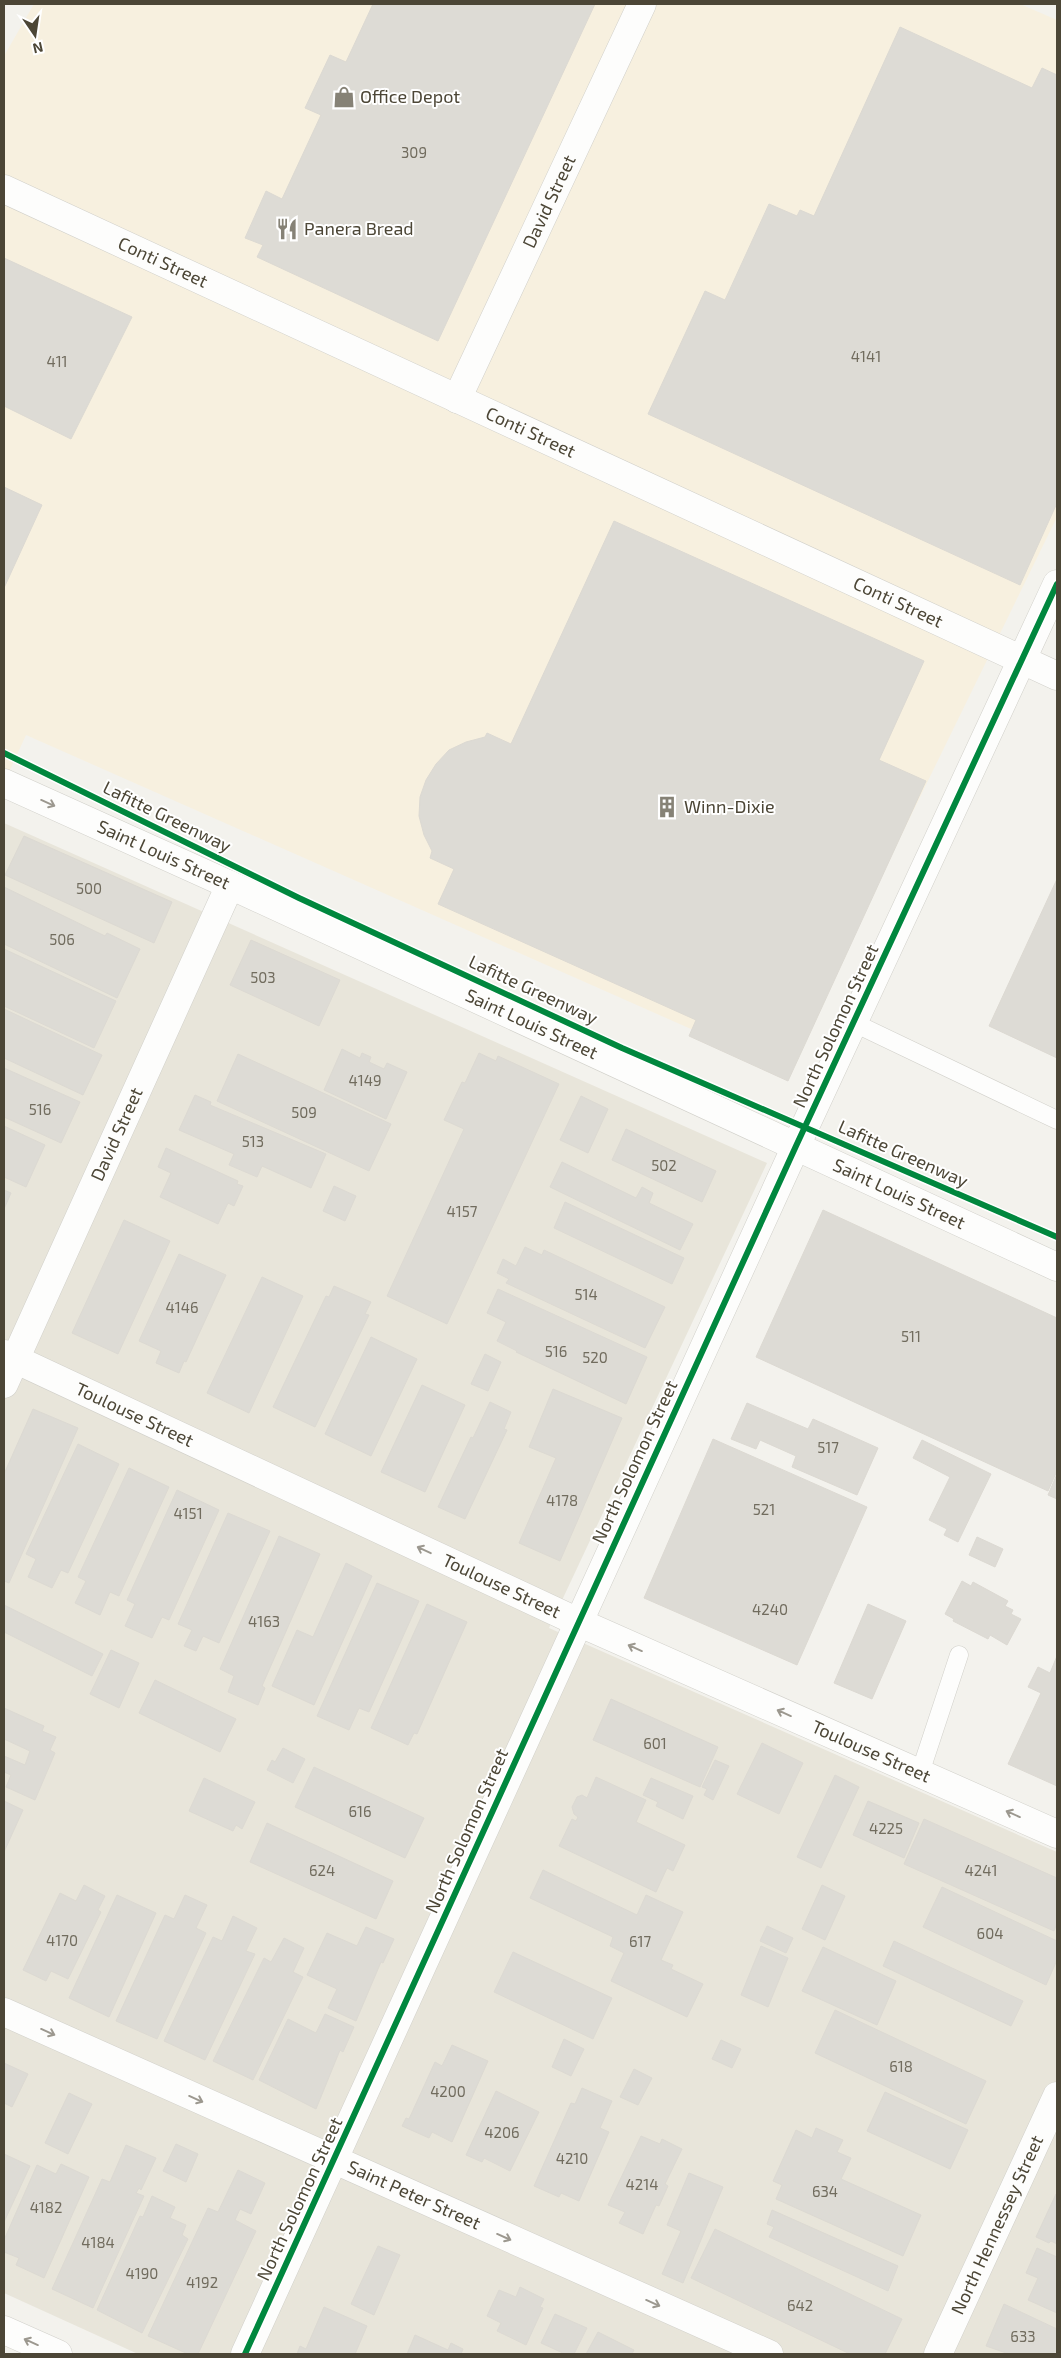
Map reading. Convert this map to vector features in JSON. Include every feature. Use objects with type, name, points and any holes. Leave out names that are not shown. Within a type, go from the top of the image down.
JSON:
[{"type":"street","name":"David Street","points":[[457,399],[642,4]]},
{"type":"street","name":"Conti Street","points":[[4,189],[1057,676]]},
{"type":"street","name":"North Solomon Street","points":[[245,2354],[796,1146],[1057,584]]},
{"type":"street","name":"Saint Louis Street","points":[[4,783],[230,885],[1057,1267]]},
{"type":"street","name":"David Street","points":[[7,1366],[230,885]]},
{"type":"street","name":"Toulouse Street","points":[[7,1366],[1057,1834]]},
{"type":"street","name":"Saint Peter Street","points":[[4,2012],[769,2354]]},
{"type":"street","name":"North Hennessey Street","points":[[938,2354],[1057,2096]]},
{"type":"street","points":[[4,2330],[58,2354]]},
{"type":"lane","points":[[854,1023],[1057,1120]]},
{"type":"lane","points":[[920,1773],[959,1655]]},
{"type":"shaded area","points":[[34,4],[1020,4],[1057,20],[1057,517],[786,1071],[26,735],[4,783],[4,56]]},
{"type":"shaded area","points":[[4,823],[767,1163],[549,1628],[1057,1852],[1057,2354],[138,2354],[4,2293]]},
{"type":"building","points":[[373,4],[595,4],[438,341],[257,257],[263,245],[245,238],[266,191],[282,199],[321,115],[305,108],[330,55],[346,62]]},
{"type":"building","points":[[900,27],[1032,88],[1042,68],[1057,75],[1057,503],[1020,585],[648,414],[705,291],[725,300],[769,204],[797,216],[800,210],[814,216]]},
{"type":"building","points":[[4,258],[132,317],[71,439],[4,406]]},
{"type":"building","points":[[4,487],[42,505],[4,588]]},
{"type":"building","name":"Winn-Dixie","points":[[614,521],[924,661],[879,760],[926,781],[788,1081],[689,1036],[696,1020],[438,904],[454,869],[430,858],[432,851],[424,835],[419,816],[420,797],[426,780],[436,764],[449,750],[466,742],[485,737],[487,733],[511,744]]},
{"type":"building","points":[[24,836],[172,902],[154,943],[5,875]]},
{"type":"building","points":[[1057,879],[1057,1058],[989,1026]]},
{"type":"building","points":[[4,887],[105,936],[107,933],[140,949],[117,998],[4,944]]},
{"type":"building","points":[[251,940],[340,980],[319,1026],[230,985]]},
{"type":"building","points":[[4,949],[116,1001],[94,1048],[4,1006]]},
{"type":"building","points":[[4,1009],[102,1055],[83,1095],[4,1058]]},
{"type":"building","points":[[342,1049],[360,1058],[362,1053],[371,1057],[369,1062],[384,1069],[387,1063],[407,1072],[386,1119],[324,1090]]},
{"type":"building","points":[[479,1053],[496,1061],[498,1056],[559,1084],[447,1324],[387,1296],[464,1129],[444,1120],[462,1082],[465,1083]]},
{"type":"building","points":[[238,1054],[391,1124],[369,1171],[217,1101]]},
{"type":"building","points":[[4,1068],[80,1102],[61,1143],[4,1117]]},
{"type":"building","points":[[195,1095],[211,1102],[210,1105],[326,1154],[311,1188],[262,1166],[257,1177],[229,1165],[234,1154],[179,1130]]},
{"type":"building","points":[[581,1096],[608,1109],[588,1153],[560,1140]]},
{"type":"building","points":[[4,1126],[45,1145],[26,1187],[4,1177]]},
{"type":"building","points":[[626,1129],[716,1171],[702,1202],[612,1160]]},
{"type":"building","points":[[166,1148],[238,1181],[237,1184],[243,1186],[234,1206],[228,1203],[218,1224],[160,1197],[171,1173],[158,1167]]},
{"type":"building","points":[[562,1162],[636,1198],[642,1187],[653,1193],[649,1203],[693,1224],[680,1250],[550,1187]]},
{"type":"building","points":[[334,1186],[356,1196],[345,1221],[323,1211]]},
{"type":"building","points":[[4,1190],[11,1193],[4,1209]]},
{"type":"building","points":[[565,1202],[684,1258],[672,1284],[554,1228]]},
{"type":"building","points":[[823,1210],[1057,1318],[1057,1471],[1048,1491],[756,1357]]},
{"type":"building","points":[[124,1220],[170,1241],[118,1354],[72,1333]]},
{"type":"building","points":[[525,1247],[542,1255],[544,1250],[665,1307],[645,1348],[506,1283],[509,1279],[497,1273],[503,1259],[516,1266]]},
{"type":"building","points":[[179,1254],[226,1275],[186,1362],[184,1361],[179,1373],[156,1363],[161,1351],[139,1341]]},
{"type":"building","points":[[262,1277],[303,1296],[249,1413],[207,1393]]},
{"type":"building","points":[[334,1286],[371,1302],[365,1314],[369,1315],[315,1427],[273,1407],[326,1296],[329,1297]]},
{"type":"building","points":[[498,1289],[647,1357],[626,1404],[516,1352],[497,1341],[506,1322],[487,1313]]},
{"type":"building","points":[[371,1337],[417,1359],[371,1456],[325,1434]]},
{"type":"building","points":[[485,1354],[501,1362],[488,1391],[471,1384]]},
{"type":"building","points":[[422,1385],[465,1405],[425,1492],[381,1472]]},
{"type":"building","points":[[553,1389],[622,1418],[560,1561],[519,1543],[556,1458],[529,1447]]},
{"type":"building","points":[[490,1402],[511,1412],[504,1429],[507,1430],[465,1519],[438,1507]]},
{"type":"building","points":[[747,1403],[808,1429],[813,1419],[878,1448],[857,1495],[792,1467],[796,1456],[760,1440],[756,1449],[731,1439]]},
{"type":"building","points":[[33,1409],[78,1428],[9,1583],[4,1581],[4,1474]]},
{"type":"building","points":[[713,1439],[867,1507],[797,1665],[644,1598]]},
{"type":"building","points":[[922,1440],[991,1474],[958,1542],[944,1535],[947,1529],[929,1520],[950,1477],[913,1458]]},
{"type":"building","points":[[78,1444],[119,1464],[68,1573],[61,1570],[52,1588],[28,1577],[36,1559],[26,1554]]},
{"type":"building","points":[[129,1468],[169,1487],[119,1596],[110,1592],[100,1615],[75,1603],[86,1581],[78,1577]]},
{"type":"building","points":[[1057,1474],[1057,1499],[1048,1495]]},
{"type":"building","points":[[177,1490],[219,1510],[169,1620],[162,1617],[152,1638],[125,1626],[135,1604],[127,1600]]},
{"type":"building","points":[[228,1513],[270,1531],[219,1643],[203,1636],[196,1651],[184,1646],[192,1630],[178,1624]]},
{"type":"building","points":[[279,1536],[320,1554],[262,1686],[265,1688],[258,1705],[228,1692],[234,1676],[220,1669]]},
{"type":"building","points":[[977,1537],[1003,1549],[995,1567],[969,1555]]},
{"type":"building","points":[[346,1563],[372,1576],[314,1705],[272,1686],[297,1630],[313,1637]]},
{"type":"building","points":[[962,1581],[971,1586],[973,1582],[1008,1601],[1005,1606],[1013,1610],[1011,1614],[1021,1619],[1007,1645],[990,1635],[988,1639],[953,1621],[954,1619],[945,1614]]},
{"type":"building","points":[[377,1583],[419,1601],[369,1712],[359,1708],[349,1730],[317,1716]]},
{"type":"building","points":[[427,1604],[467,1622],[417,1734],[414,1733],[408,1745],[371,1728]]},
{"type":"building","points":[[868,1604],[906,1621],[872,1699],[834,1683]]},
{"type":"building","points":[[4,1605],[103,1654],[92,1676],[4,1632]]},
{"type":"building","points":[[111,1650],[139,1663],[119,1708],[90,1694]]},
{"type":"building","points":[[1057,1656],[1057,1786],[1008,1764],[1041,1693],[1028,1687],[1038,1667],[1050,1673]]},
{"type":"building","points":[[155,1680],[236,1719],[220,1752],[139,1713]]},
{"type":"building","points":[[611,1699],[718,1747],[700,1787],[593,1740]]},
{"type":"building","points":[[4,1708],[44,1726],[42,1731],[56,1737],[50,1750],[55,1753],[35,1800],[6,1787],[11,1775],[4,1772],[4,1756],[25,1765],[30,1751],[4,1739]]},
{"type":"building","points":[[762,1743],[803,1763],[779,1814],[737,1794]]},
{"type":"building","points":[[283,1748],[305,1759],[293,1783],[267,1770],[272,1760],[275,1762]]},
{"type":"building","points":[[715,1760],[729,1766],[713,1800],[704,1795],[707,1789],[702,1787]]},
{"type":"building","points":[[314,1767],[424,1818],[405,1858],[295,1807]]},
{"type":"building","points":[[835,1775],[859,1787],[821,1868],[797,1857]]},
{"type":"building","points":[[596,1777],[646,1800],[636,1822],[685,1845],[673,1871],[667,1868],[656,1892],[559,1846],[572,1819],[576,1821],[578,1817],[574,1814],[572,1807],[577,1797],[582,1795],[587,1798]]},
{"type":"building","points":[[204,1778],[255,1802],[242,1829],[236,1825],[233,1831],[189,1811]]},
{"type":"building","points":[[651,1778],[693,1796],[683,1819],[656,1806],[658,1802],[643,1795]]},
{"type":"building","points":[[4,1801],[23,1810],[4,1852]]},
{"type":"building","points":[[868,1801],[919,1823],[904,1858],[853,1835]]},
{"type":"building","points":[[924,1819],[1057,1878],[1057,1923],[1054,1931],[904,1864]]},
{"type":"building","points":[[267,1823],[393,1881],[376,1919],[250,1862]]},
{"type":"building","points":[[543,1870],[637,1915],[646,1895],[683,1912],[661,1960],[673,1965],[671,1969],[703,1984],[687,2017],[611,1981],[624,1953],[610,1946],[613,1937],[530,1898]]},
{"type":"building","points":[[84,1885],[105,1896],[98,1910],[101,1912],[68,1979],[51,1971],[46,1981],[23,1970],[60,1893],[76,1901]]},
{"type":"building","points":[[822,1885],[845,1896],[825,1940],[802,1929]]},
{"type":"building","points":[[942,1887],[1057,1941],[1057,1960],[1046,1985],[923,1927]]},
{"type":"building","points":[[117,1895],[156,1913],[109,2017],[69,1998]]},
{"type":"building","points":[[185,1895],[207,1905],[196,1928],[206,1933],[157,2039],[116,2021],[165,1915],[174,1919]]},
{"type":"building","points":[[233,1916],[257,1928],[246,1951],[255,1954],[205,2060],[164,2041],[213,1937],[222,1941]]},
{"type":"building","points":[[767,1926],[793,1938],[786,1953],[760,1941]]},
{"type":"building","points":[[366,1927],[394,1939],[383,1963],[381,1962],[356,2021],[328,2008],[337,1989],[307,1975],[327,1933],[357,1946]]},
{"type":"building","points":[[284,1938],[304,1948],[293,1972],[303,1977],[253,2080],[213,2061],[264,1958],[271,1962]]},
{"type":"building","points":[[894,1941],[1023,2001],[1011,2026],[883,1966]]},
{"type":"building","points":[[761,1946],[788,1958],[768,2007],[741,1995]]},
{"type":"building","points":[[823,1947],[896,1981],[877,2025],[802,1991]]},
{"type":"building","points":[[513,1952],[612,1998],[593,2039],[494,1992]]},
{"type":"building","points":[[835,2010],[986,2081],[966,2124],[815,2053]]},
{"type":"building","points":[[325,2014],[354,2027],[343,2052],[340,2050],[316,2109],[259,2080],[288,2019],[316,2033]]},
{"type":"building","points":[[564,2039],[584,2049],[571,2076],[552,2067]]},
{"type":"building","points":[[721,2040],[741,2049],[732,2068],[712,2059]]},
{"type":"building","points":[[452,2045],[488,2061],[452,2142],[432,2132],[429,2138],[402,2126],[406,2118],[409,2119],[435,2062],[442,2066]]},
{"type":"building","points":[[4,2063],[28,2074],[12,2107],[4,2103]]},
{"type":"building","points":[[634,2069],[652,2078],[638,2105],[620,2097]]},
{"type":"building","points":[[582,2088],[612,2101],[600,2128],[609,2132],[579,2201],[561,2193],[559,2197],[534,2186],[571,2103],[575,2104]]},
{"type":"building","points":[[496,2091],[539,2112],[510,2171],[484,2158],[482,2162],[466,2155]]},
{"type":"building","points":[[885,2092],[968,2130],[950,2169],[867,2131]]},
{"type":"building","points":[[69,2093],[92,2104],[68,2154],[45,2143]]},
{"type":"building","points":[[816,2128],[843,2140],[837,2152],[851,2158],[841,2179],[921,2215],[903,2256],[776,2199],[782,2185],[773,2181],[796,2130],[812,2138]]},
{"type":"building","points":[[641,2136],[660,2144],[662,2139],[682,2149],[665,2184],[668,2186],[659,2206],[656,2205],[643,2234],[619,2223],[625,2212],[608,2205]]},
{"type":"building","points":[[176,2144],[198,2154],[186,2182],[163,2171]]},
{"type":"building","points":[[126,2145],[156,2158],[141,2190],[139,2188],[136,2193],[144,2196],[93,2308],[52,2289],[102,2179],[110,2182]]},
{"type":"building","points":[[4,2154],[30,2166],[4,2222]]},
{"type":"building","points":[[61,2164],[89,2177],[44,2278],[16,2265],[19,2258],[4,2252],[4,2240],[37,2165],[56,2174]]},
{"type":"building","points":[[238,2170],[265,2183],[251,2214],[240,2209],[235,2220],[256,2231],[198,2354],[188,2354],[148,2336],[208,2208],[218,2212]]},
{"type":"building","points":[[689,2173],[723,2187],[683,2283],[662,2274],[681,2231],[667,2225]]},
{"type":"building","points":[[1056,2194],[1057,2244],[1051,2241],[1049,2243],[1036,2237]]},
{"type":"building","points":[[152,2196],[175,2207],[170,2218],[186,2225],[182,2235],[188,2239],[142,2333],[97,2310],[140,2216],[143,2217]]},
{"type":"building","points":[[772,2210],[898,2266],[888,2291],[769,2237],[774,2227],[767,2224]]},
{"type":"building","points":[[715,2229],[902,2319],[885,2354],[850,2354],[691,2278]]},
{"type":"building","points":[[378,2246],[400,2255],[374,2315],[351,2304]]},
{"type":"building","points":[[1037,2248],[1057,2257],[1057,2313],[1028,2300],[1038,2278],[1026,2273]]},
{"type":"building","points":[[520,2287],[544,2299],[540,2307],[543,2308],[526,2345],[497,2331],[501,2323],[487,2316],[499,2290],[516,2297]]},
{"type":"building","points":[[1004,2304],[1057,2329],[1057,2354],[1009,2354],[986,2346]]},
{"type":"building","points":[[324,2307],[367,2326],[355,2354],[297,2354],[300,2346],[306,2349]]},
{"type":"building","points":[[555,2314],[587,2328],[574,2354],[565,2354],[541,2343]]},
{"type":"building","points":[[598,2332],[634,2350],[632,2354],[586,2354]]},
{"type":"building","points":[[415,2335],[448,2350],[451,2343],[463,2349],[461,2354],[407,2354]]},
{"type":"cycle path","points":[[245,2354],[796,1146],[1057,584]]},
{"type":"cycle path","name":"Lafitte Greenway","points":[[4,753],[299,898],[622,1048],[1057,1237]]},
{"type":"place","name":"Office Depot","points":[[344,97]]},
{"type":"place","name":"Panera Bread","points":[[287,229]]},
{"type":"place","name":"Winn-Dixie","points":[[667,807]]}]
